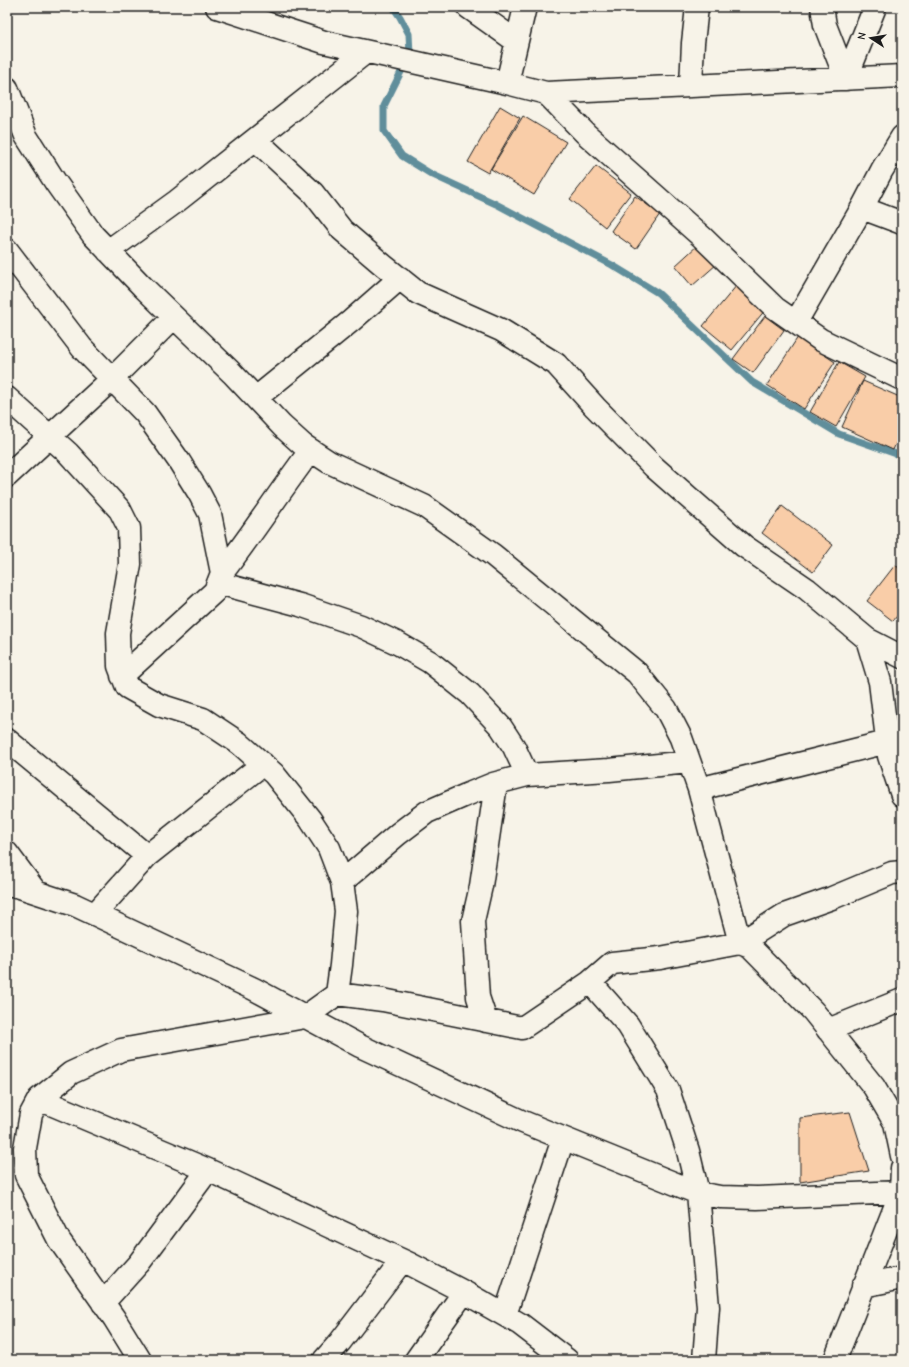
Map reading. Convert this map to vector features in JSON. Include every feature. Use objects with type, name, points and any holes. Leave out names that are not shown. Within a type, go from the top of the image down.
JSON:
[{"type":"street","points":[[217,7],[324,42],[546,93],[902,76]]},
{"type":"street","points":[[468,7],[516,41]]},
{"type":"street","points":[[507,83],[525,7]]},
{"type":"street","points":[[691,86],[692,43],[697,7]]},
{"type":"street","points":[[822,7],[825,25],[846,79]]},
{"type":"street","points":[[846,79],[875,7]]},
{"type":"street","points":[[108,251],[177,201],[366,52]]},
{"type":"street","points":[[7,88],[26,136],[56,183],[93,235],[174,317],[232,372],[282,426],[302,445],[329,462],[424,506],[493,554],[637,673],[666,709],[681,738],[699,789],[740,943],[750,948],[813,1011],[874,1087],[895,1123],[902,1156]]},
{"type":"street","points":[[546,93],[586,134],[697,233],[775,308],[822,340],[902,379]]},
{"type":"street","points":[[796,322],[902,137]]},
{"type":"street","points":[[256,140],[313,193],[342,230],[418,293],[501,330],[556,364],[595,407],[654,467],[744,546],[806,589],[867,639],[902,657]]},
{"type":"street","points":[[862,208],[902,223]]},
{"type":"street","points":[[7,250],[82,348],[145,414],[179,461],[210,514],[220,578]]},
{"type":"street","points":[[256,398],[351,321],[400,278]]},
{"type":"street","points":[[7,476],[112,380],[174,317]]},
{"type":"street","points":[[7,398],[68,453],[120,510],[129,528],[130,564],[118,633],[119,666],[127,687],[159,705],[204,719],[239,742],[274,774],[310,819],[329,848],[342,882],[346,911],[337,994]]},
{"type":"street","points":[[122,676],[215,591],[220,578],[311,450]]},
{"type":"street","points":[[220,578],[360,626],[399,644],[430,662],[470,694],[501,727],[514,748],[527,775]]},
{"type":"street","points":[[867,639],[880,682],[889,756],[902,795]]},
{"type":"street","points":[[7,740],[147,856]]},
{"type":"street","points":[[699,789],[887,742]]},
{"type":"street","points":[[342,882],[398,834],[427,812],[496,784],[527,775],[609,770],[690,762]]},
{"type":"street","points":[[95,914],[147,856],[263,764]]},
{"type":"street","points":[[486,1021],[478,997],[473,921],[482,886],[496,784]]},
{"type":"street","points":[[7,853],[36,892]]},
{"type":"street","points":[[140,1360],[103,1303],[59,1240],[17,1173],[25,1148],[31,1114],[39,1099],[71,1073],[121,1050],[305,1017],[337,994],[383,1000],[522,1028],[590,982],[612,963],[660,958],[740,943],[784,915],[832,898],[892,873],[902,872]]},
{"type":"street","points":[[7,886],[18,886],[76,905],[254,989],[360,1046],[523,1122],[698,1193],[720,1197],[757,1198],[901,1192]]},
{"type":"street","points":[[590,982],[628,1025],[668,1090],[688,1151],[698,1193],[708,1307],[704,1360]]},
{"type":"street","points":[[828,1030],[902,1000]]},
{"type":"street","points":[[39,1099],[208,1170],[402,1260],[506,1315],[567,1360]]},
{"type":"street","points":[[506,1315],[563,1139]]},
{"type":"street","points":[[835,1360],[901,1192],[902,1168]]},
{"type":"street","points":[[103,1303],[139,1264],[208,1170]]},
{"type":"street","points":[[324,1360],[340,1342],[402,1260]]},
{"type":"street","points":[[863,1286],[902,1278]]},
{"type":"street","points":[[416,1360],[464,1292]]},
{"type":"building","points":[[593,7],[614,7],[594,11]]},
{"type":"building","points":[[500,106],[520,118],[488,173],[468,162]]},
{"type":"building","points":[[523,116],[566,142],[534,195],[491,169]]},
{"type":"building","points":[[596,166],[631,193],[605,227],[570,199]]},
{"type":"building","points":[[635,196],[660,214],[636,249],[611,231]]},
{"type":"building","points":[[699,244],[717,264],[692,286],[675,266]]},
{"type":"building","points":[[737,285],[766,309],[732,350],[703,326]]},
{"type":"building","points":[[765,316],[784,330],[753,373],[733,359]]},
{"type":"building","points":[[798,337],[835,362],[804,409],[767,385]]},
{"type":"building","points":[[839,362],[865,377],[836,427],[810,412]]},
{"type":"building","points":[[863,381],[902,398],[902,430],[893,450],[842,427]]},
{"type":"building","points":[[782,506],[833,545],[813,572],[762,533]]},
{"type":"building","points":[[895,565],[902,570],[902,610],[893,621],[867,601]]},
{"type":"building","points":[[850,1112],[869,1171],[800,1182],[800,1118]]},
{"type":"waterway","points":[[393,7],[409,34],[410,54],[384,106],[384,131],[402,156],[431,174],[496,204],[612,265],[658,293],[752,382],[839,434],[902,456]]}]
